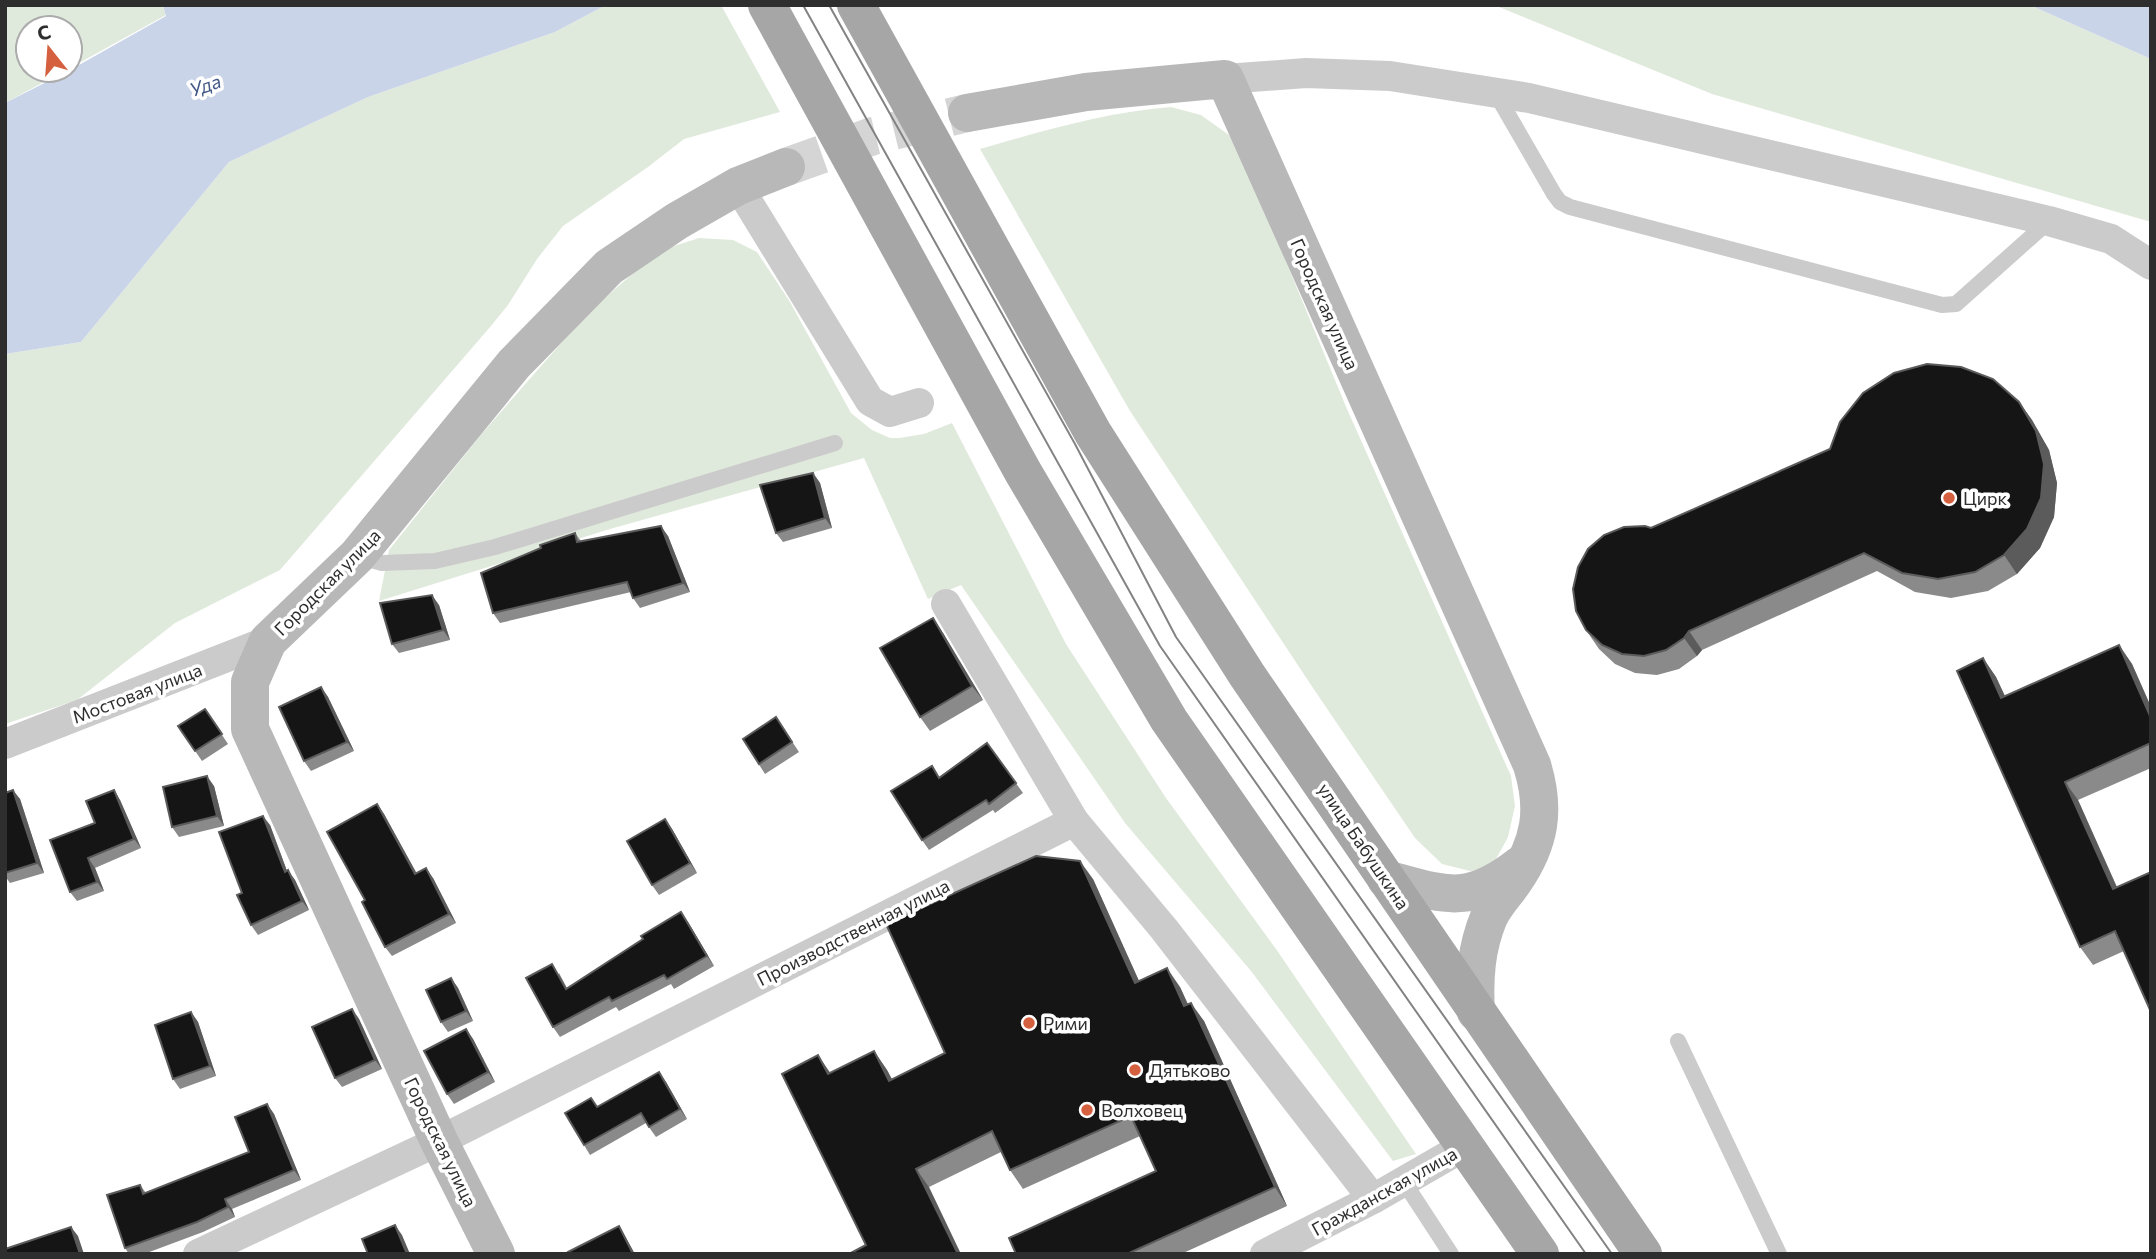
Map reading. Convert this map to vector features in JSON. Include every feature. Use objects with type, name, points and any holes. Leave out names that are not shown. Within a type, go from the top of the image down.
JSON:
[{"type":"main road","points":[[767,5],[1023,472],[1169,720],[1540,1254]]},
{"type":"main road","name":"улица Бабушкина","points":[[856,5],[1093,433],[1247,675],[1643,1254]]},
{"type":"street","points":[[967,113],[1086,92],[1225,79],[1306,73],[1376,76],[1530,97],[2049,221],[2111,239],[2151,265]]},
{"type":"street","name":"Городская улица","points":[[1225,79],[1532,765],[1541,805],[1538,827],[1529,857],[1490,915],[1475,966],[1476,1012]]},
{"type":"street","name":"Городская улица","points":[[496,1254],[439,1141],[250,729],[250,682],[268,641],[357,556],[514,364],[609,267],[677,221],[738,186],[786,167]]},
{"type":"street","points":[[738,186],[870,401],[890,412],[919,403]]},
{"type":"street","points":[[947,604],[1074,821],[1164,929],[1373,1199]]},
{"type":"street","name":"Мостовая улица","points":[[5,744],[268,641]]},
{"type":"street","name":"Производственная улица","points":[[198,1254],[439,1141],[1074,821]]},
{"type":"street","points":[[1386,879],[1450,895],[1473,892],[1501,880],[1529,857]]},
{"type":"street","name":"Гражданская улица","points":[[1265,1254],[1373,1199],[1465,1146]]},
{"type":"lane","points":[[1495,92],[1554,194],[1560,202],[1570,207],[1942,305],[1956,304],[2049,221]]},
{"type":"lane","points":[[357,556],[382,563],[435,561],[495,547],[835,443]]},
{"type":"lane","points":[[1678,1041],[1779,1254]]},
{"type":"lane","points":[[1404,1182],[1451,1254]]},
{"type":"green space","points":[[5,5],[163,5],[166,15],[84,60],[84,14],[14,14],[14,84],[40,84],[5,103]]},
{"type":"green space","points":[[606,5],[721,5],[780,112],[684,139],[563,226],[491,326],[280,570],[175,623],[77,700],[5,724],[5,354],[81,342],[229,162],[368,97],[555,32]]},
{"type":"green space","points":[[1494,5],[2030,5],[2151,59],[2151,222],[1712,94]]},
{"type":"green space","points":[[1171,107],[1201,115],[1229,135],[1246,165],[1347,409],[1511,776],[1515,806],[1508,837],[1495,861],[1480,870],[1470,871],[1442,864],[1415,838],[1130,411],[980,149],[1098,118]]},
{"type":"green space","points":[[699,238],[733,240],[757,252],[790,302],[851,413],[872,430],[890,438],[899,438],[924,434],[952,423],[1066,644],[1166,798],[1276,949],[1416,1154],[1393,1161],[1251,971],[1125,823],[961,585],[928,599],[864,458],[610,529],[379,601],[389,550],[479,437],[548,358],[592,309],[638,269],[668,248]]},
{"type":"water","name":"Уда","points":[[163,5],[606,5],[555,32],[368,97],[229,162],[81,342],[5,354],[5,103],[42,84],[84,84],[84,62],[166,16]]},
{"type":"water","points":[[2030,5],[2151,5],[2151,59]]},
{"type":"building","points":[[1927,364],[1961,367],[1993,379],[2019,402],[2036,431],[2044,464],[2041,498],[2027,529],[2004,555],[1975,572],[1938,579],[1902,573],[1864,553],[1689,631],[1684,638],[1666,650],[1644,656],[1622,654],[1602,645],[1586,630],[1576,611],[1573,589],[1578,567],[1588,549],[1604,535],[1624,527],[1651,528],[1830,449],[1840,422],[1863,393],[1894,373]]},
{"type":"building","points":[[813,473],[825,518],[776,533],[760,485]]},
{"type":"building","points":[[661,526],[683,583],[633,598],[627,582],[493,613],[481,573],[541,548],[540,545],[575,533],[577,542]]},
{"type":"building","points":[[432,595],[443,630],[392,644],[380,603]]},
{"type":"building","points":[[933,618],[972,686],[920,717],[880,648]]},
{"type":"building","points":[[2119,645],[2151,718],[2151,743],[2065,782],[2113,889],[2151,872],[2151,1012],[2115,931],[2080,947],[1957,671],[1983,658],[2001,698]]},
{"type":"building","points":[[321,687],[347,742],[304,761],[279,707]]},
{"type":"building","points":[[205,709],[222,734],[195,751],[178,726]]},
{"type":"building","points":[[776,717],[792,742],[759,764],[743,739]]},
{"type":"building","points":[[987,743],[1016,783],[989,804],[986,800],[922,840],[891,791],[932,766],[939,778]]},
{"type":"building","points":[[207,776],[217,816],[172,827],[163,787]]},
{"type":"building","points":[[13,790],[37,863],[5,873],[5,793]]},
{"type":"building","points":[[114,790],[134,839],[88,858],[97,882],[70,892],[50,840],[95,823],[86,801]]},
{"type":"building","points":[[377,804],[415,874],[426,868],[449,914],[385,947],[362,902],[365,900],[327,832]]},
{"type":"building","points":[[263,816],[285,872],[288,870],[302,901],[251,925],[237,895],[242,893],[219,832]]},
{"type":"building","points":[[665,819],[690,863],[652,885],[627,841]]},
{"type":"building","points":[[1036,856],[1080,861],[1135,983],[1167,968],[1184,1006],[1191,1003],[1275,1187],[1127,1254],[1016,1254],[1009,1238],[1156,1171],[1131,1116],[1010,1170],[992,1131],[916,1169],[958,1254],[849,1254],[866,1245],[782,1074],[818,1055],[828,1074],[874,1051],[889,1081],[945,1053],[886,924]]},
{"type":"building","points":[[681,912],[707,956],[667,979],[664,975],[612,1001],[609,997],[553,1027],[526,978],[552,964],[566,989],[643,939],[641,936]]},
{"type":"building","points":[[451,978],[466,1011],[441,1022],[426,990]]},
{"type":"building","points":[[352,1009],[375,1060],[335,1078],[312,1027]]},
{"type":"building","points":[[191,1012],[210,1066],[173,1079],[155,1025]]},
{"type":"building","points":[[466,1029],[488,1072],[447,1094],[424,1051]]},
{"type":"building","points":[[659,1072],[680,1109],[649,1127],[641,1113],[584,1145],[565,1113],[591,1098],[597,1107]]},
{"type":"building","points":[[267,1104],[294,1170],[225,1199],[228,1207],[197,1222],[125,1248],[107,1195],[140,1185],[143,1194],[249,1152],[235,1117]]},
{"type":"building","points":[[395,1225],[407,1254],[368,1254],[362,1239]]},
{"type":"building","points":[[619,1226],[633,1254],[569,1254],[568,1252]]},
{"type":"building","points":[[71,1227],[80,1254],[5,1254],[5,1249]]},
{"type":"tunnel","points":[[786,167],[873,136],[967,113]]},
{"type":"tram line","points":[[803,5],[1160,646],[1586,1254]]},
{"type":"tram line","points":[[829,5],[1075,444],[1176,637],[1612,1254]]},
{"type":"place","name":"Цирк","points":[[1949,498]]},
{"type":"place","name":"Рими","points":[[1029,1023]]},
{"type":"place","name":"Дятьково","points":[[1135,1070]]},
{"type":"place","name":"Волховец","points":[[1087,1110]]}]
